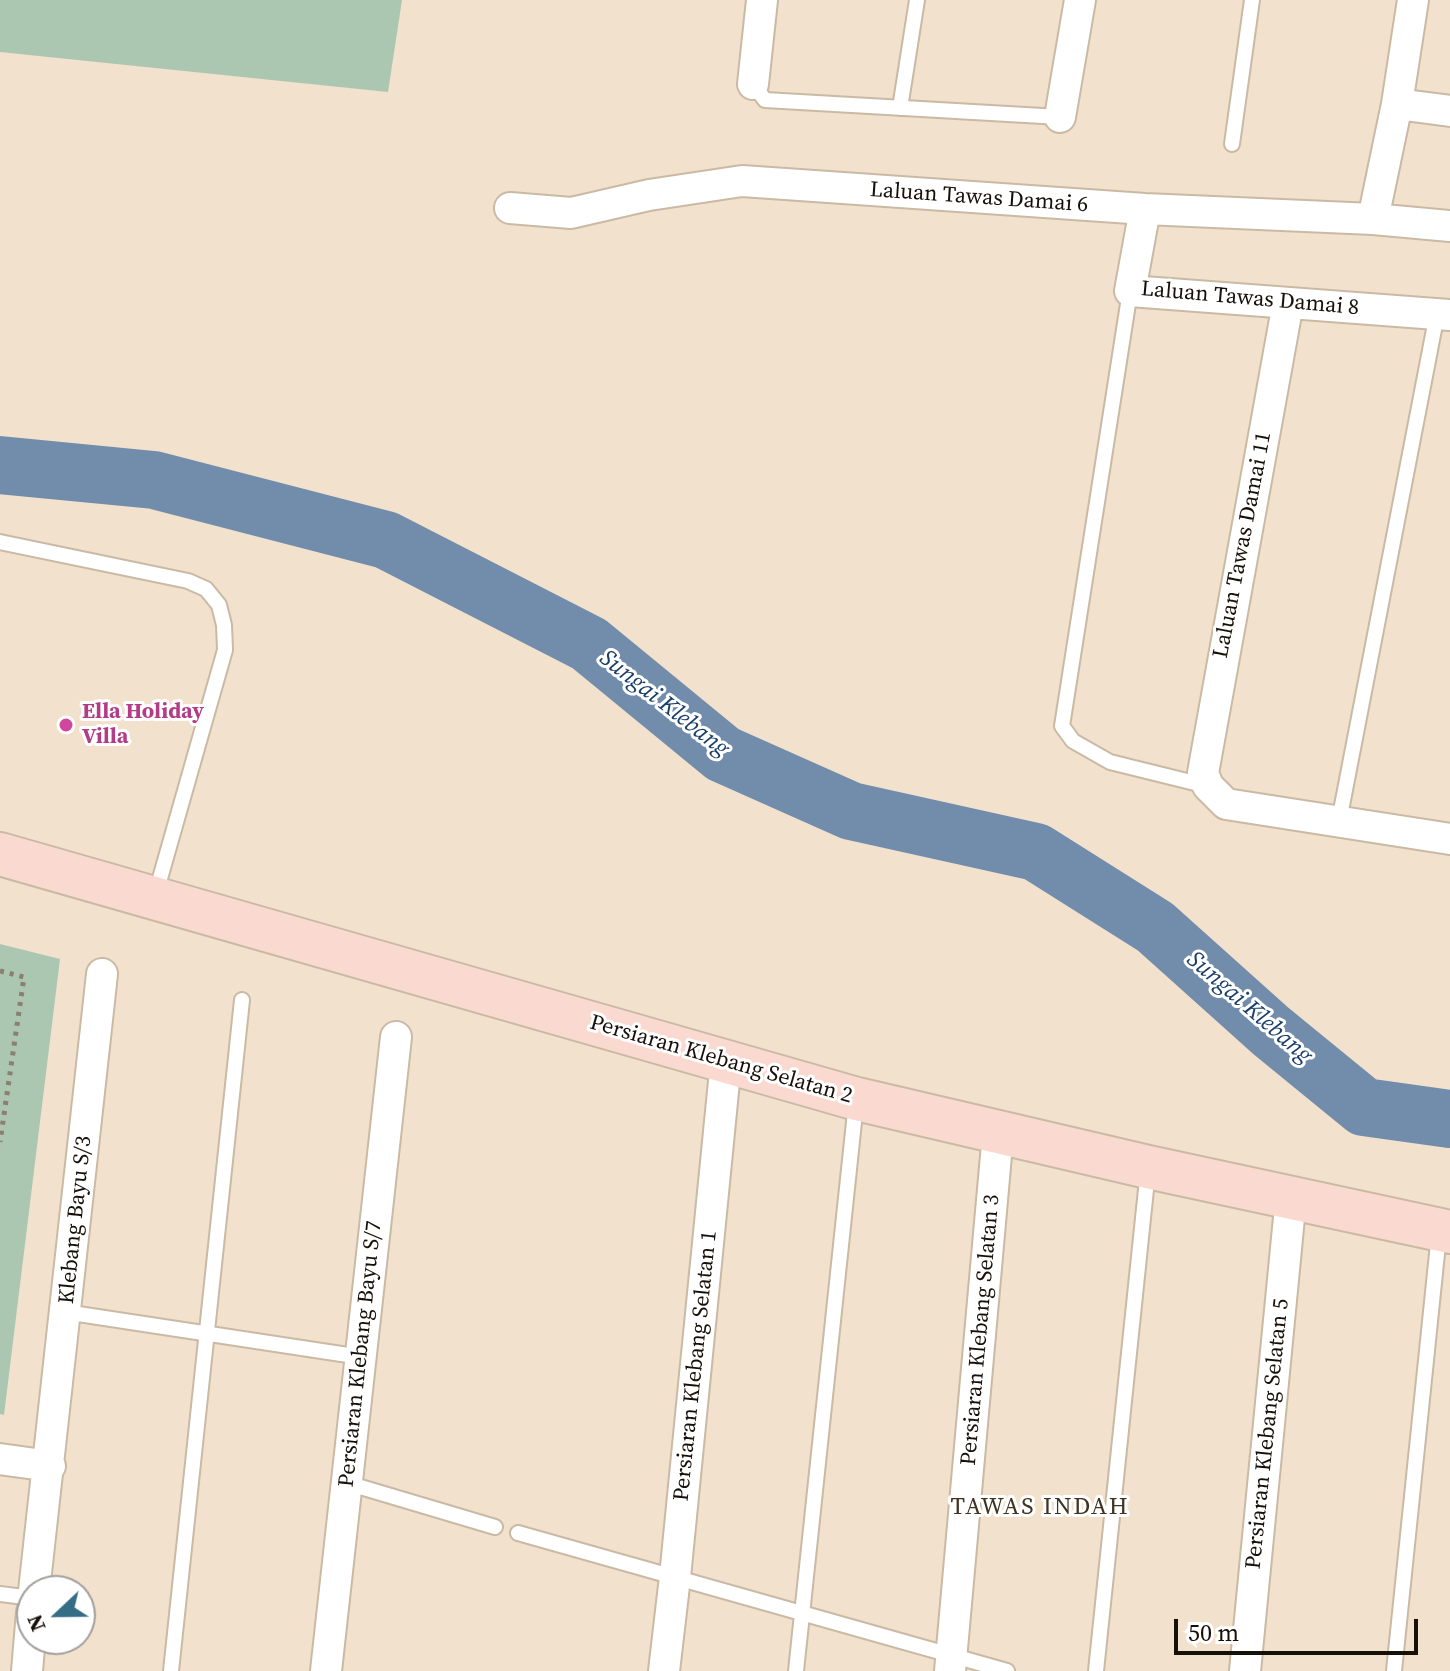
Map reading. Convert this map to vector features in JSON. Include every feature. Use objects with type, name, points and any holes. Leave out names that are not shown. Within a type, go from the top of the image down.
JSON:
[{"type":"street","points":[[753,84],[762,0]]},
{"type":"street","points":[[1060,117],[1080,0]]},
{"type":"street","points":[[1373,219],[1397,104],[1413,0]]},
{"type":"street","points":[[1397,104],[1450,111]]},
{"type":"street","name":"Laluan Tawas Damai 6","points":[[510,208],[571,213],[649,195],[742,181],[1450,226]]},
{"type":"street","name":"Laluan Tawas Damai 8","points":[[1145,209],[1130,291],[1444,315]]},
{"type":"street","name":"Laluan Tawas Damai 11","points":[[1208,786],[1203,773],[1204,756],[1288,303]]},
{"type":"street","points":[[1208,786],[1226,804],[1450,839]]},
{"type":"street","name":"Persiaran Klebang Selatan 2","points":[[0,854],[857,1099],[1148,1167],[1445,1231]]},
{"type":"street","name":"Klebang Bayu S/3","points":[[36,1575],[102,974]]},
{"type":"street","name":"Persiaran Klebang Bayu S/7","points":[[326,1671],[396,1037]]},
{"type":"street","name":"Persiaran Klebang Selatan 1","points":[[664,1671],[726,1061]]},
{"type":"street","name":"Persiaran Klebang Selatan 3","points":[[951,1663],[998,1133]]},
{"type":"street","name":"Persiaran Klebang Selatan 5","points":[[1245,1671],[1291,1197]]},
{"type":"street","points":[[0,1459],[50,1466]]},
{"type":"lane","points":[[900,108],[917,0]]},
{"type":"lane","points":[[1232,144],[1252,0]]},
{"type":"lane","points":[[753,84],[765,100],[1060,117]]},
{"type":"lane","points":[[1130,291],[1062,726],[1073,741],[1110,762],[1208,786]]},
{"type":"lane","points":[[1339,821],[1444,315]]},
{"type":"lane","points":[[0,542],[188,581],[206,589],[219,605],[225,650],[155,896]]},
{"type":"lane","points":[[171,1671],[242,1000]]},
{"type":"lane","points":[[796,1671],[857,1099]]},
{"type":"lane","points":[[1096,1671],[1148,1167]]},
{"type":"lane","points":[[1394,1671],[1445,1231]]},
{"type":"lane","points":[[65,1312],[361,1357]]},
{"type":"lane","points":[[347,1483],[495,1527]]},
{"type":"lane","points":[[518,1533],[803,1613],[951,1663],[1007,1671]]},
{"type":"path","points":[[0,971],[24,977],[0,1142]]},
{"type":"green space","points":[[0,0],[402,0],[388,92],[0,52]]},
{"type":"green space","points":[[0,944],[60,959],[4,1415],[0,1414]]},
{"type":"waterway","name":"Sungai Klebang","points":[[0,465],[154,480],[386,540],[589,644],[723,754],[851,811],[1036,852],[1155,927],[1271,1031],[1364,1107],[1450,1119]]},
{"type":"place","name":"Ella Holiday Villa","points":[[66,725]]},
{"type":"district","name":"TAWAS INDAH","points":[[1040,1508]]}]
